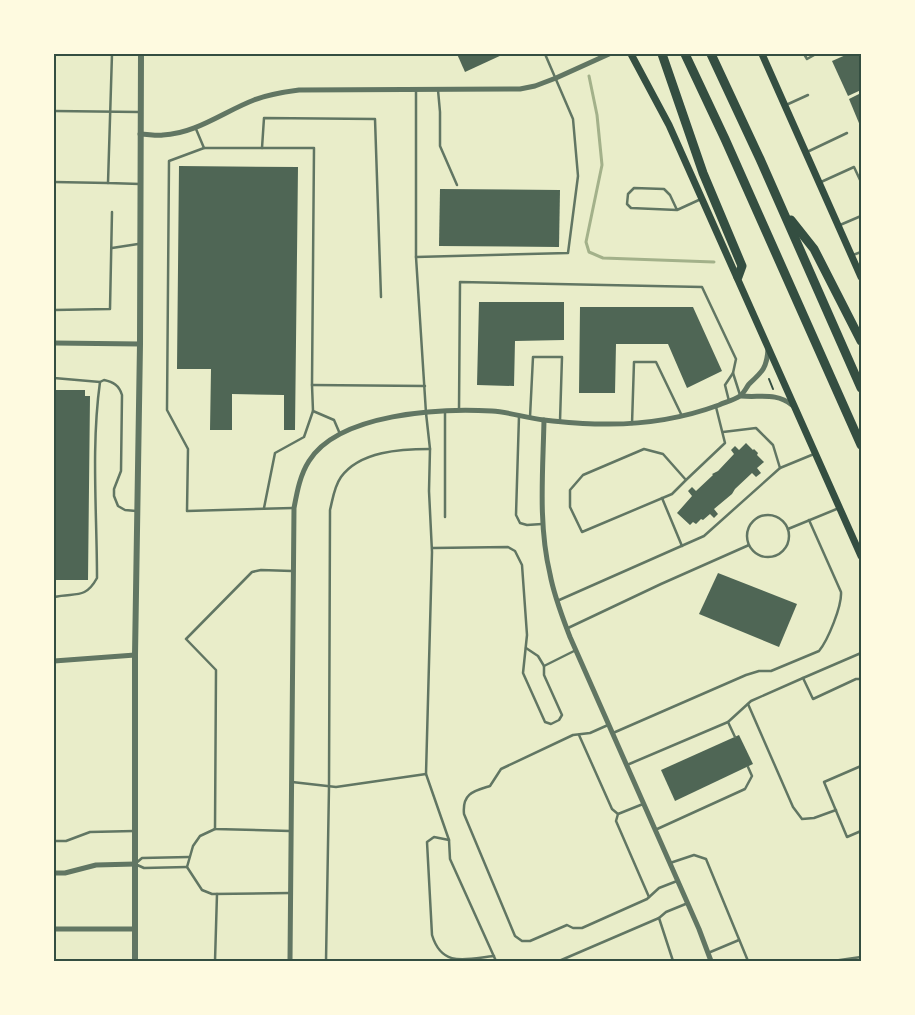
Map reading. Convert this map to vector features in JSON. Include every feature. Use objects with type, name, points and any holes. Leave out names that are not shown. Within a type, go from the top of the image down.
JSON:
[{"type":"highway","points":[[662,54],[703,173],[742,266],[738,277]]},
{"type":"highway","points":[[685,54],[733,156],[861,446]]},
{"type":"highway","points":[[711,54],[861,388]]},
{"type":"highway","points":[[782,210],[814,248],[861,341]]},
{"type":"main road","points":[[632,54],[662,108],[861,556]]},
{"type":"main road","points":[[762,54],[861,278]]},
{"type":"street","points":[[135,961],[135,655],[140,344],[141,54]]},
{"type":"street","points":[[140,134],[164,135],[195,127],[254,99],[275,93],[299,90],[520,89],[535,86],[556,78],[609,54]]},
{"type":"street","points":[[54,343],[140,344]]},
{"type":"street","points":[[290,961],[294,508],[297,490],[309,460],[319,449],[351,428],[397,416],[445,411],[493,411],[544,420],[632,424],[682,416],[716,406],[740,396],[763,370],[769,346]]},
{"type":"street","points":[[740,396],[777,396],[788,401],[796,409]]},
{"type":"street","points":[[544,420],[543,524],[549,574],[557,601],[567,629],[688,903],[711,961]]},
{"type":"street","points":[[54,660],[135,655]]},
{"type":"street","points":[[54,873],[65,873],[96,865],[135,864]]},
{"type":"street","points":[[54,929],[135,929]]},
{"type":"lane","points":[[108,183],[112,54]]},
{"type":"lane","points":[[416,257],[568,253],[578,176],[573,118],[545,54]]},
{"type":"lane","points":[[804,54],[806,58],[816,54]]},
{"type":"lane","points":[[416,89],[416,257],[430,449],[429,491],[432,548],[426,774],[450,840],[450,859],[496,961]]},
{"type":"lane","points":[[438,89],[440,146],[457,185]]},
{"type":"lane","points":[[785,105],[808,95]]},
{"type":"lane","points":[[54,112],[140,112]]},
{"type":"lane","points":[[262,148],[264,118],[374,119],[380,297]]},
{"type":"lane","points":[[195,127],[204,148]]},
{"type":"lane","points":[[806,153],[847,133]]},
{"type":"lane","points":[[264,509],[275,453],[304,437],[313,412],[314,148],[204,148],[169,161],[167,410],[188,449],[187,511],[264,509],[294,508]]},
{"type":"lane","points":[[819,182],[854,166],[861,182]]},
{"type":"lane","points":[[54,182],[140,184]]},
{"type":"lane","points":[[677,210],[670,195],[664,189],[634,188],[628,194],[627,204],[631,208],[677,210],[702,198]]},
{"type":"lane","points":[[54,310],[110,309],[112,212]]},
{"type":"lane","points":[[838,226],[861,216]]},
{"type":"lane","points":[[112,248],[140,244]]},
{"type":"lane","points":[[852,256],[861,252]]},
{"type":"lane","points":[[459,411],[460,282],[702,287],[736,359],[733,373],[725,385],[729,401]]},
{"type":"lane","points":[[530,418],[533,357],[562,357],[560,421]]},
{"type":"lane","points":[[632,424],[634,362],[656,362],[682,416]]},
{"type":"lane","points":[[733,373],[740,396]]},
{"type":"lane","points":[[54,378],[100,382],[104,380],[115,384],[120,389],[122,395],[121,471],[114,490],[114,496],[118,506],[125,510],[137,512]]},
{"type":"lane","points":[[54,597],[87,593],[93,587],[97,578],[95,499],[97,404],[100,382]]},
{"type":"lane","points":[[312,386],[425,386]]},
{"type":"lane","points":[[686,480],[663,454],[644,449],[583,475],[570,490],[570,507],[582,532],[672,494],[725,443],[716,406]]},
{"type":"lane","points":[[445,411],[445,518]]},
{"type":"lane","points":[[313,412],[334,420],[340,434]]},
{"type":"lane","points":[[519,416],[516,515],[520,523],[527,525],[543,524]]},
{"type":"lane","points":[[723,432],[756,428],[773,445],[780,468]]},
{"type":"lane","points":[[326,961],[330,510],[335,489],[342,476],[358,463],[375,455],[410,449],[430,449]]},
{"type":"lane","points":[[557,601],[704,536],[780,468],[816,453]]},
{"type":"lane","points":[[662,498],[682,546]]},
{"type":"lane","points":[[788,529],[840,508]]},
{"type":"lane","points":[[760,516],[774,516],[785,523],[788,529],[788,542],[785,548],[775,556],[762,557],[756,554],[748,545],[747,530],[754,519],[760,516]]},
{"type":"lane","points":[[613,733],[746,675],[759,671],[771,671],[819,651],[824,645],[842,599],[841,592],[809,520]]},
{"type":"lane","points":[[567,629],[660,584],[748,545]]},
{"type":"lane","points":[[432,548],[508,547],[515,551],[522,565],[526,610],[527,635],[523,672],[545,722],[550,724],[559,720],[562,715],[544,675],[544,666],[538,656],[526,648]]},
{"type":"lane","points":[[215,829],[216,670],[186,638],[252,572],[261,570],[294,571]]},
{"type":"lane","points":[[544,666],[576,650]]},
{"type":"lane","points":[[627,765],[728,722],[752,701],[861,653]]},
{"type":"lane","points":[[803,678],[813,699],[861,678]]},
{"type":"lane","points":[[748,704],[793,807],[802,819],[814,818],[836,810]]},
{"type":"lane","points":[[728,722],[735,737]]},
{"type":"lane","points":[[609,725],[590,733],[572,735],[501,769],[490,786],[473,791],[468,795],[463,804],[464,814],[515,936],[522,941],[530,941],[567,925],[573,928],[582,928],[649,897],[659,888],[678,881]]},
{"type":"lane","points":[[579,734],[612,809],[618,814]]},
{"type":"lane","points":[[861,766],[824,782],[847,837],[861,831]]},
{"type":"lane","points":[[656,830],[745,789],[752,776],[748,767]]},
{"type":"lane","points":[[292,782],[329,787],[426,774]]},
{"type":"lane","points":[[618,814],[644,804]]},
{"type":"lane","points":[[618,814],[616,822],[649,897]]},
{"type":"lane","points":[[186,867],[193,846],[200,836],[215,829],[291,830]]},
{"type":"lane","points":[[54,841],[66,841],[90,832],[135,830]]},
{"type":"lane","points":[[450,840],[434,837],[427,842],[434,943],[445,957],[456,959],[494,956]]},
{"type":"lane","points":[[670,863],[694,854],[706,859],[748,961]]},
{"type":"lane","points":[[186,867],[144,868],[135,864],[142,858],[190,857]]},
{"type":"lane","points":[[186,867],[202,890],[212,894],[290,893]]},
{"type":"lane","points":[[215,961],[217,894]]},
{"type":"lane","points":[[559,961],[659,918],[666,912],[688,903]]},
{"type":"lane","points":[[659,918],[674,961]]},
{"type":"lane","points":[[708,953],[739,940]]},
{"type":"lane","points":[[833,961],[861,957]]},
{"type":"path","points":[[769,379],[773,389]]},
{"type":"building","points":[[457,54],[504,54],[465,72]]},
{"type":"building","points":[[848,54],[861,54],[861,90],[848,96],[832,61]]},
{"type":"building","points":[[861,93],[861,128],[849,99]]},
{"type":"building","points":[[179,166],[298,167],[295,430],[284,430],[284,395],[232,394],[232,430],[210,430],[211,369],[177,369]]},
{"type":"building","points":[[440,189],[560,190],[559,247],[439,246]]},
{"type":"building","points":[[479,302],[564,302],[564,340],[515,341],[514,386],[477,385]]},
{"type":"building","points":[[580,307],[693,307],[722,371],[687,388],[668,344],[616,344],[615,393],[579,393]]},
{"type":"building","points":[[54,390],[85,390],[85,396],[90,396],[88,580],[54,580]]},
{"type":"building","points":[[746,443],[758,453],[757,455],[764,462],[757,468],[761,473],[756,477],[752,473],[714,509],[718,514],[714,518],[710,514],[696,524],[693,522],[690,525],[677,513],[692,496],[688,491],[692,487],[696,491],[734,454],[731,450],[735,446],[739,450]]},
{"type":"building","points":[[718,573],[797,604],[779,647],[699,614]]},
{"type":"building","points":[[739,735],[753,764],[675,801],[661,770]]},
{"type":"waterway","points":[[589,76],[597,115],[602,165],[586,242],[589,252],[603,258],[714,262]]}]
